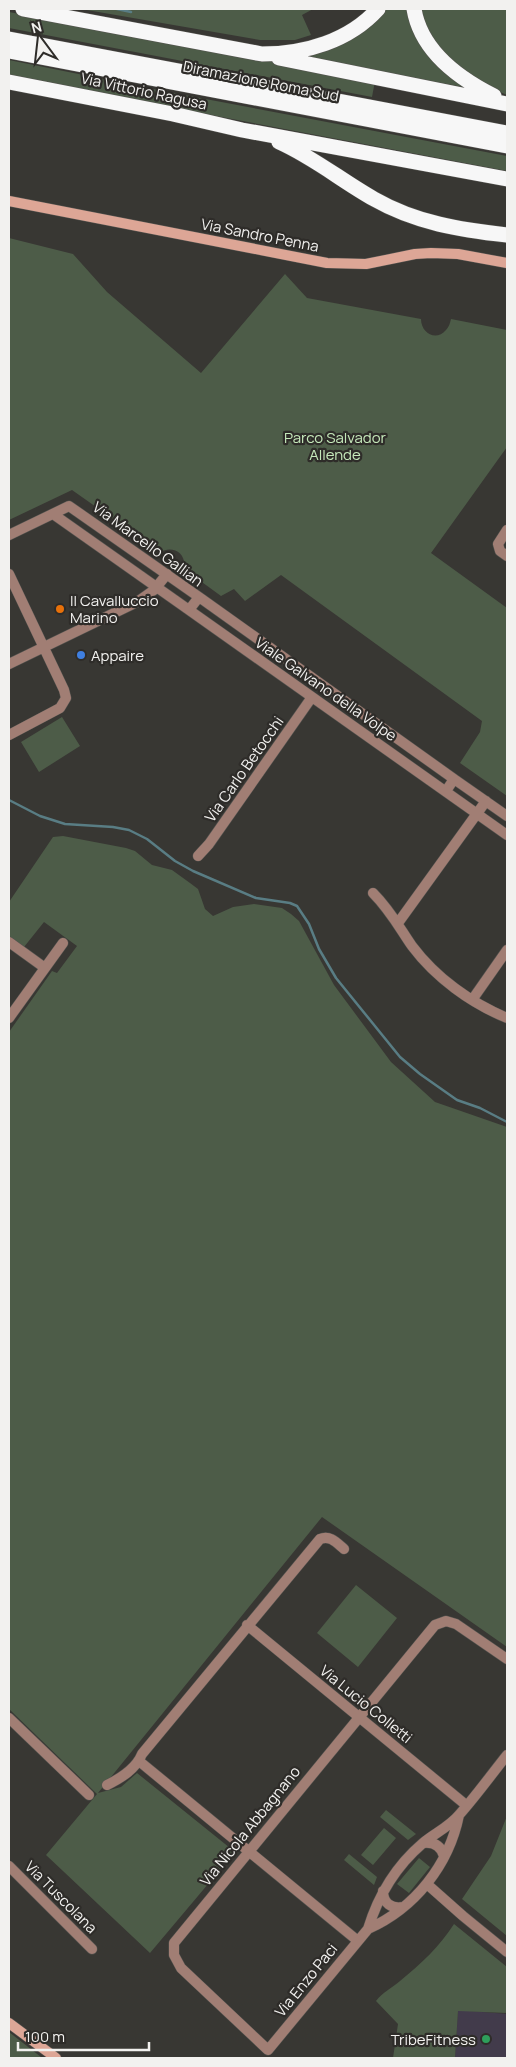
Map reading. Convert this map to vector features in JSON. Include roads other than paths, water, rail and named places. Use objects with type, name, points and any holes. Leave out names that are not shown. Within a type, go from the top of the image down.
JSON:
[{"type":"highway","points":[[23,9],[262,54],[281,54],[313,48],[346,34],[363,23],[378,9]]},
{"type":"highway","points":[[414,9],[419,26],[428,44],[441,60],[476,87],[507,102]]},
{"type":"highway","name":"Diramazione Roma Sud","points":[[9,39],[507,133]]},
{"type":"highway","points":[[236,49],[507,102]]},
{"type":"highway","name":"Diramazione Roma Sud","points":[[9,51],[507,146]]},
{"type":"highway","name":"Via Vittorio Ragusa","points":[[9,82],[173,114],[242,130]]},
{"type":"highway","points":[[242,130],[507,178]]},
{"type":"highway","points":[[242,130],[278,142],[303,154],[363,193],[395,210],[456,229],[507,235]]},
{"type":"street","name":"Via Sandro Penna","points":[[9,201],[327,263],[366,264],[415,254],[431,253],[458,254],[507,263]]},
{"type":"street","name":"Via Marcello Gallian","points":[[9,535],[69,506],[199,597],[189,610],[53,514]]},
{"type":"street","points":[[507,530],[498,547],[507,556]]},
{"type":"street","points":[[9,574],[65,693],[65,702],[60,708],[9,735]]},
{"type":"street","points":[[9,664],[137,602],[157,588],[167,574]]},
{"type":"street","name":"Viale Galvano della Volpe","points":[[199,597],[507,816]]},
{"type":"street","name":"Viale Galvano della Volpe","points":[[189,610],[507,835]]},
{"type":"street","name":"Via Carlo Betocchi","points":[[198,856],[209,844],[312,697]]},
{"type":"street","points":[[446,791],[454,779]]},
{"type":"street","points":[[398,923],[486,801]]},
{"type":"street","points":[[373,893],[390,910],[426,963],[472,1000],[507,1018]]},
{"type":"street","points":[[9,942],[45,968]]},
{"type":"street","points":[[9,1018],[63,943]]},
{"type":"street","points":[[472,1000],[507,950]]},
{"type":"street","points":[[107,1786],[122,1777],[139,1761],[142,1754],[320,1539],[325,1537],[331,1538],[344,1549]]},
{"type":"street","name":"Via Nicola Abbagnano","points":[[268,2050],[182,1968],[174,1955],[174,1943],[435,1626],[446,1621],[456,1624],[507,1659]]},
{"type":"street","name":"Via Lucio Colletti","points":[[247,1626],[466,1805]]},
{"type":"street","points":[[9,1718],[89,1795]]},
{"type":"street","name":"Via Enzo Paci","points":[[268,2050],[368,1929],[383,1891],[402,1865],[424,1843],[459,1815],[507,1755]]},
{"type":"street","points":[[139,1761],[358,1940]]},
{"type":"street","name":"Via Enzo Paci","points":[[368,1929],[382,1923],[428,1885],[455,1837],[459,1815]]},
{"type":"street","points":[[424,1843],[429,1842],[439,1847],[444,1856]]},
{"type":"street","name":"Via Tuscolana","points":[[9,1866],[92,1949]]},
{"type":"street","points":[[428,1885],[507,1952]]},
{"type":"street","points":[[383,1891],[383,1896],[388,1905],[398,1908],[403,1907]]},
{"type":"street","points":[[9,2023],[56,2058]]},
{"type":"waterway","points":[[117,9],[131,12]]},
{"type":"waterway","points":[[9,800],[40,816],[65,824],[129,830],[147,839],[175,861],[193,871],[256,898],[290,903],[297,906],[309,924],[319,949],[336,978],[400,1057],[420,1074],[457,1100],[480,1108],[507,1122]]},
{"type":"place","name":"Il Cavalluccio Marino","points":[[60,609]]},
{"type":"place","name":"Appaire","points":[[81,655]]},
{"type":"place","name":"TribeFitness","points":[[486,2039]]},
{"type":"park label","name":"Parco Salvador Allende","points":[[335,446]]}]
